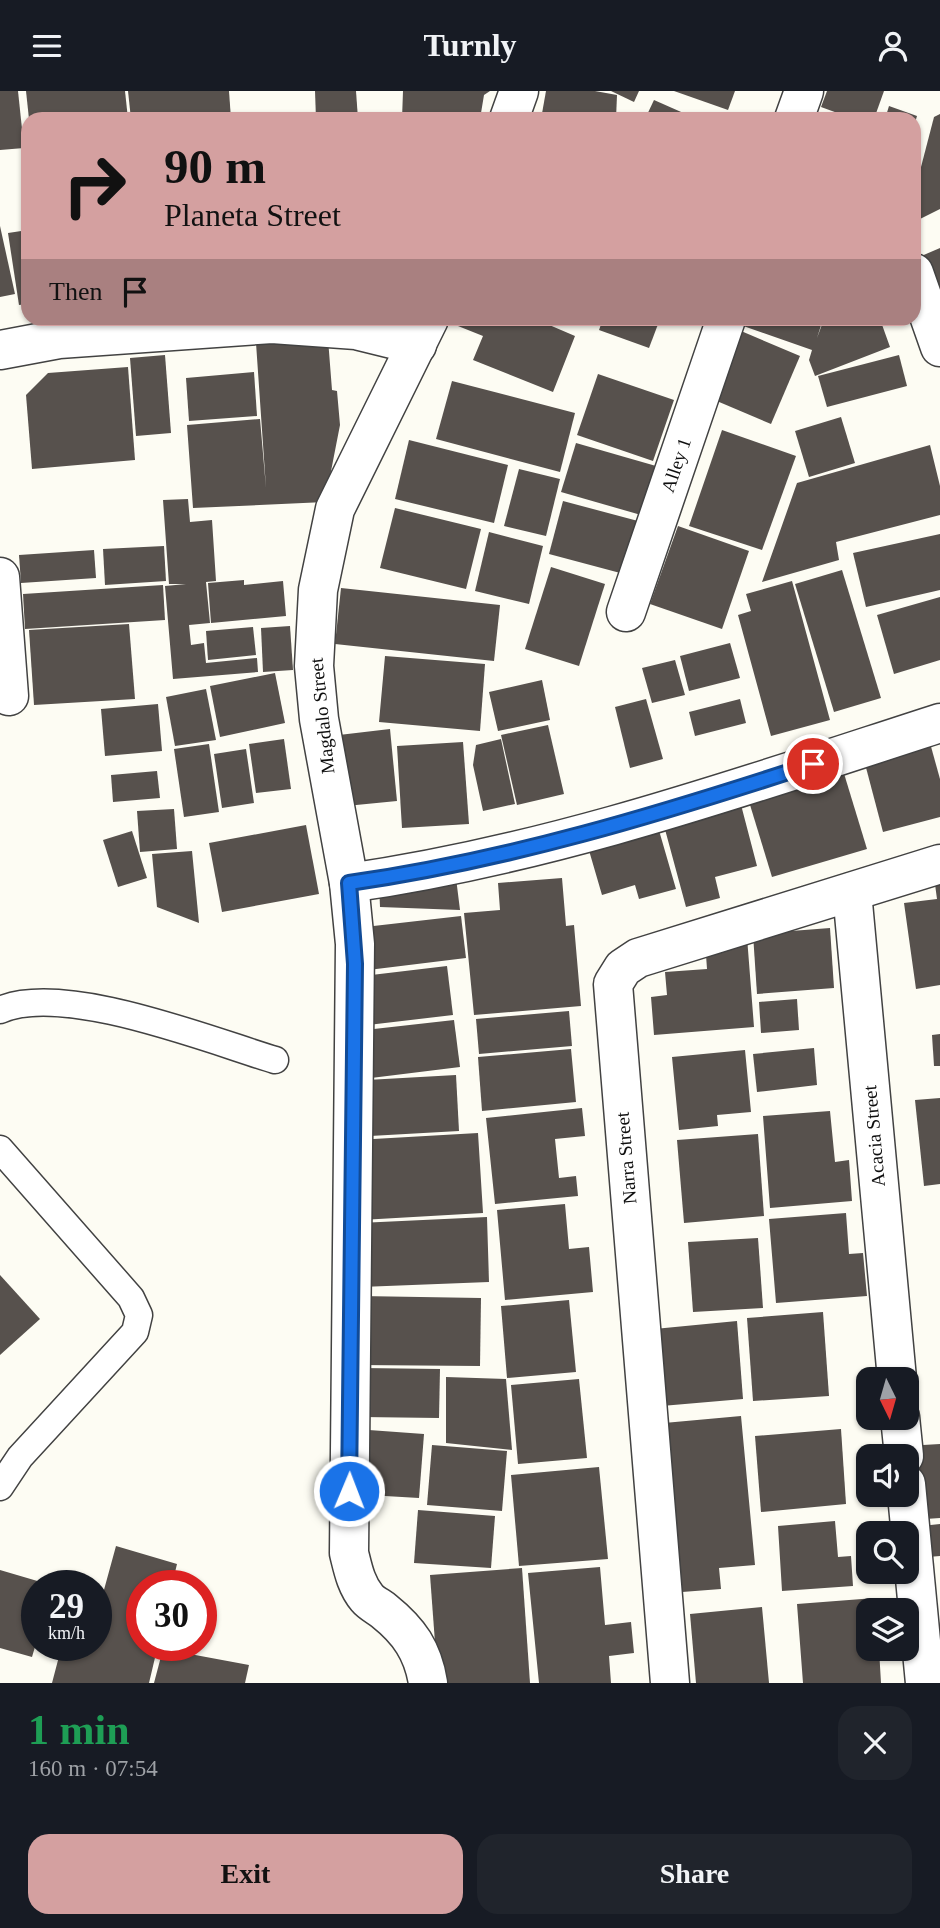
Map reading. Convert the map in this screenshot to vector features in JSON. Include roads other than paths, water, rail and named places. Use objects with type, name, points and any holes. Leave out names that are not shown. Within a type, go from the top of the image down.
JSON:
[{"type":"street","points":[[512,112],[519,91]]},
{"type":"street","points":[[796,112],[804,91]]},
{"type":"street","points":[[921,293],[940,347]]},
{"type":"street","points":[[0,350],[59,339],[244,326]]},
{"type":"street","points":[[300,326],[423,332]]},
{"type":"street","name":"Alley 1","points":[[626,612],[724,326]]},
{"type":"street","name":"Magdalo Street","points":[[423,332],[335,509],[318,590],[314,666],[327,773],[349,883],[355,971],[349,1553],[355,1580],[367,1598],[402,1627],[414,1641],[424,1658],[428,1683]]},
{"type":"street","points":[[0,577],[9,696]]},
{"type":"street","points":[[349,883],[508,855],[623,825],[940,723]]},
{"type":"street","name":"Narra Street","points":[[670,1683],[613,984],[623,968],[638,958],[940,864]]},
{"type":"street","name":"Acacia Street","points":[[852,892],[896,1367]]},
{"type":"street","points":[[908,1507],[925,1683]]},
{"type":"lane","points":[[0,1010],[46,1002],[108,1010],[275,1060]]},
{"type":"lane","points":[[0,1149],[131,1298],[139,1315],[135,1332],[20,1457],[0,1487]]}]
